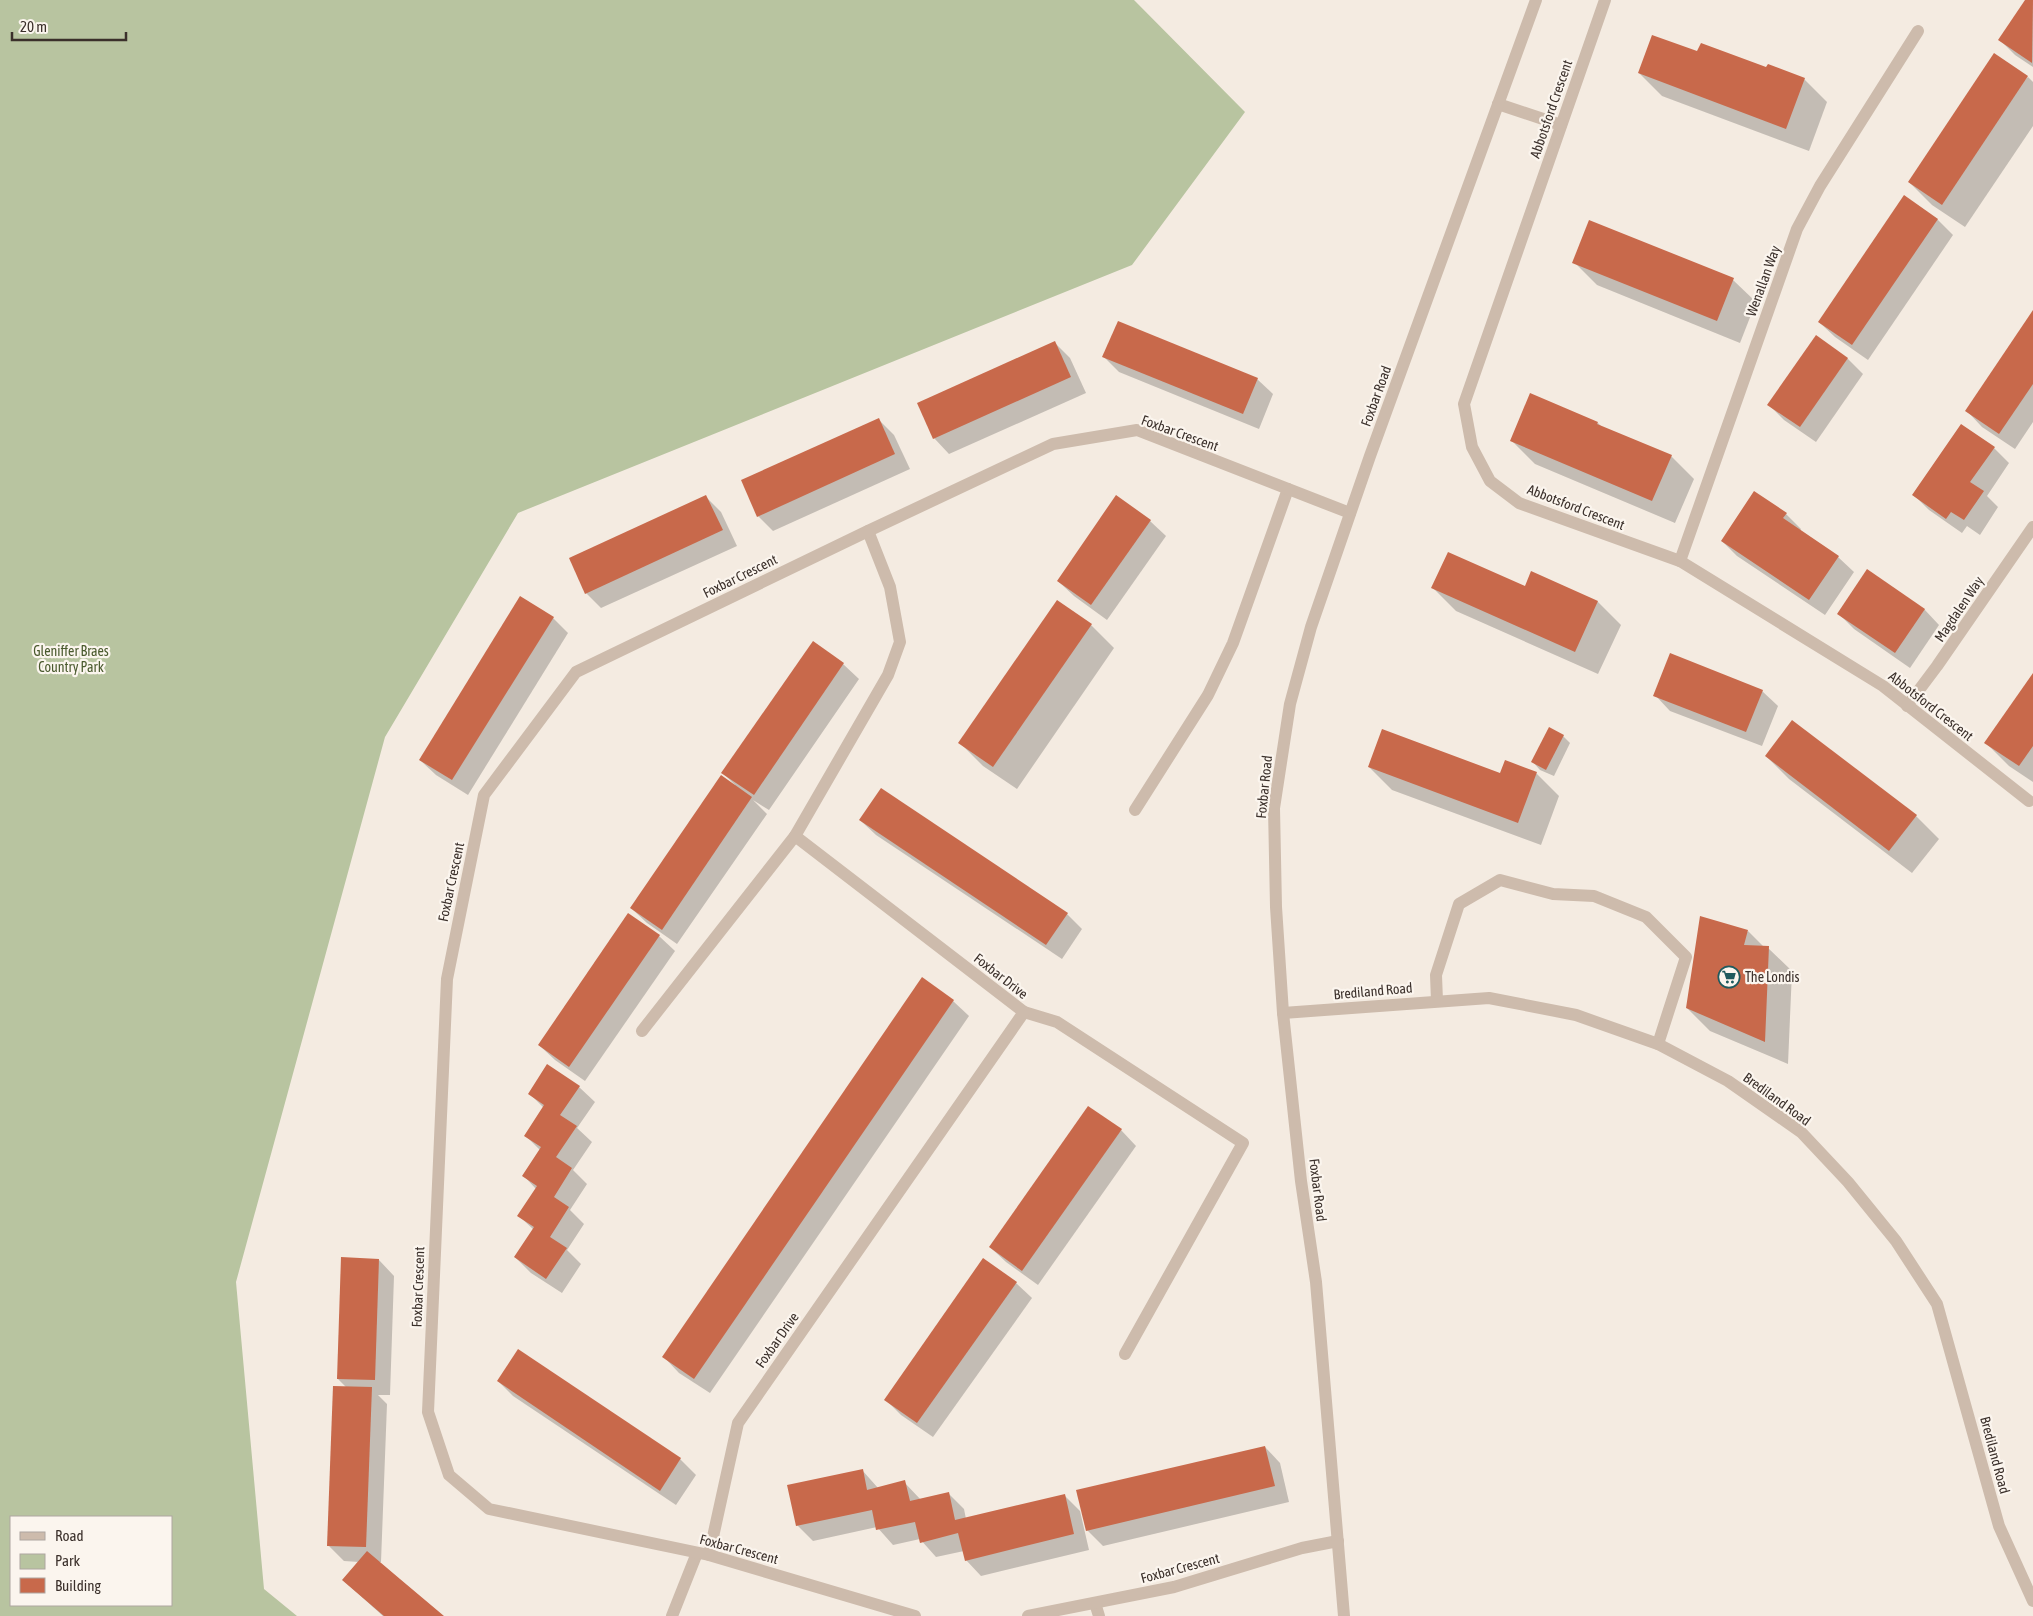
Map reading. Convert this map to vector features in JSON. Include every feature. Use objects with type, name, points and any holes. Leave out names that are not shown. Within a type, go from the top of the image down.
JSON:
[{"type":"street","name":"Foxbar Road","points":[[1344,1616],[1316,1282],[1301,1181],[1283,1013],[1276,907],[1274,808],[1290,704],[1312,627],[1350,513],[1536,0]]},
{"type":"street","name":"Abbotsford Crescent","points":[[1605,0],[1464,404],[1472,447],[1490,481],[1520,503],[1680,561],[1883,686],[2028,802]]},
{"type":"street","name":"Wenallan Way","points":[[1680,561],[1797,228],[1820,186],[1918,31]]},
{"type":"street","points":[[1498,104],[1562,125]]},
{"type":"street","name":"Foxbar Crescent","points":[[915,1616],[703,1554],[489,1508],[449,1474],[428,1412],[447,979],[484,795],[576,672],[1053,444],[1136,430],[1350,513]]},
{"type":"street","points":[[1136,810],[1208,695],[1234,643],[1288,489]]},
{"type":"street","name":"Magdalen Way","points":[[1908,706],[2033,527]]},
{"type":"street","points":[[642,1031],[795,836],[888,675],[900,642],[890,587],[868,531]]},
{"type":"street","name":"Foxbar Drive","points":[[672,1616],[703,1554],[738,1423],[1024,1012],[795,836]]},
{"type":"street","points":[[1437,1001],[1436,975],[1459,904],[1500,880],[1554,894],[1594,896],[1646,917],[1686,957],[1658,1044]]},
{"type":"street","name":"Brediland Road","points":[[1283,1013],[1490,998],[1576,1016],[1658,1044],[1728,1081],[1801,1132],[1848,1182],[1896,1241],[1937,1304],[1999,1526],[2033,1601]]},
{"type":"street","points":[[1024,1012],[1057,1022],[1243,1143],[1125,1354]]},
{"type":"street","name":"Foxbar Crescent","points":[[1028,1616],[1174,1587],[1302,1548],[1338,1541]]},
{"type":"street","points":[[1095,1602],[1099,1616]]},
{"type":"green space","name":"Gleniffer Braes Country Park","points":[[0,0],[1134,0],[1245,112],[1132,265],[518,513],[385,737],[236,1282],[264,1589],[297,1616],[0,1616]]},
{"type":"building","points":[[2025,0],[2033,0],[2032,63],[1998,40]]},
{"type":"building","points":[[1652,35],[1697,51],[1701,43],[1766,67],[1768,64],[1805,78],[1786,129],[1638,73]]},
{"type":"building","points":[[1994,53],[2028,76],[1942,205],[1908,182]]},
{"type":"building","points":[[1904,195],[1938,219],[1852,345],[1818,322]]},
{"type":"building","points":[[1589,220],[1734,278],[1717,321],[1572,263]]},
{"type":"building","points":[[2033,310],[2033,384],[1999,434],[1965,411]]},
{"type":"building","points":[[1118,321],[1258,378],[1243,414],[1102,357]]},
{"type":"building","points":[[1816,335],[1848,358],[1800,427],[1767,405]]},
{"type":"building","points":[[1055,341],[1071,377],[933,439],[917,403]]},
{"type":"building","points":[[1530,393],[1598,422],[1597,424],[1672,455],[1652,501],[1510,441]]},
{"type":"building","points":[[879,418],[895,454],[757,517],[741,480]]},
{"type":"building","points":[[1961,424],[1995,447],[1970,482],[1984,491],[1964,520],[1951,512],[1946,519],[1912,495]]},
{"type":"building","points":[[1754,491],[1787,513],[1783,518],[1839,556],[1809,600],[1721,541]]},
{"type":"building","points":[[706,495],[723,530],[585,594],[569,558]]},
{"type":"building","points":[[1116,495],[1151,520],[1091,605],[1057,581]]},
{"type":"building","points":[[1448,552],[1525,586],[1531,571],[1598,601],[1575,652],[1431,588]]},
{"type":"building","points":[[1867,569],[1925,609],[1895,653],[1837,614]]},
{"type":"building","points":[[520,596],[554,617],[452,780],[419,760]]},
{"type":"building","points":[[1057,600],[1092,624],[993,767],[958,743]]},
{"type":"building","points":[[813,641],[844,663],[754,795],[721,773]]},
{"type":"building","points":[[1670,653],[1763,690],[1746,732],[1653,696]]},
{"type":"building","points":[[2033,673],[2033,746],[2019,766],[1984,743]]},
{"type":"building","points":[[1792,720],[1917,815],[1889,851],[1765,756]]},
{"type":"building","points":[[1549,727],[1564,735],[1546,770],[1531,762]]},
{"type":"building","points":[[1382,729],[1500,773],[1505,760],[1537,772],[1518,823],[1368,767]]},
{"type":"building","points":[[721,775],[752,797],[662,930],[630,908]]},
{"type":"building","points":[[881,788],[1068,913],[1046,945],[859,820]]},
{"type":"building","points":[[628,913],[660,935],[569,1067],[538,1045]]},
{"type":"building","name":"The Londis","points":[[1700,916],[1748,930],[1744,945],[1769,946],[1765,1042],[1686,1008]]},
{"type":"building","points":[[922,977],[954,1000],[694,1379],[662,1357]]},
{"type":"building","points":[[547,1064],[580,1086],[560,1115],[577,1126],[556,1157],[572,1168],[554,1197],[569,1207],[550,1237],[567,1248],[546,1279],[514,1257],[534,1227],[517,1216],[537,1186],[522,1176],[541,1147],[524,1136],[544,1105],[528,1094]]},
{"type":"building","points":[[1088,1106],[1122,1129],[1022,1271],[989,1247]]},
{"type":"building","points":[[341,1257],[379,1259],[375,1380],[337,1379]]},
{"type":"building","points":[[983,1258],[1017,1282],[917,1423],[884,1400]]},
{"type":"building","points":[[518,1349],[681,1458],[660,1491],[497,1381]]},
{"type":"building","points":[[333,1386],[372,1387],[366,1547],[327,1546]]},
{"type":"building","points":[[1265,1446],[1275,1486],[1086,1531],[1076,1490]]},
{"type":"building","points":[[863,1469],[867,1490],[905,1480],[910,1501],[949,1492],[955,1520],[1065,1494],[1074,1534],[965,1561],[958,1533],[920,1543],[915,1522],[876,1530],[872,1510],[796,1526],[787,1485]]},
{"type":"building","points":[[367,1551],[444,1616],[384,1616],[342,1580]]},
{"type":"place","name":"The Londis","points":[[1729,977]]}]
